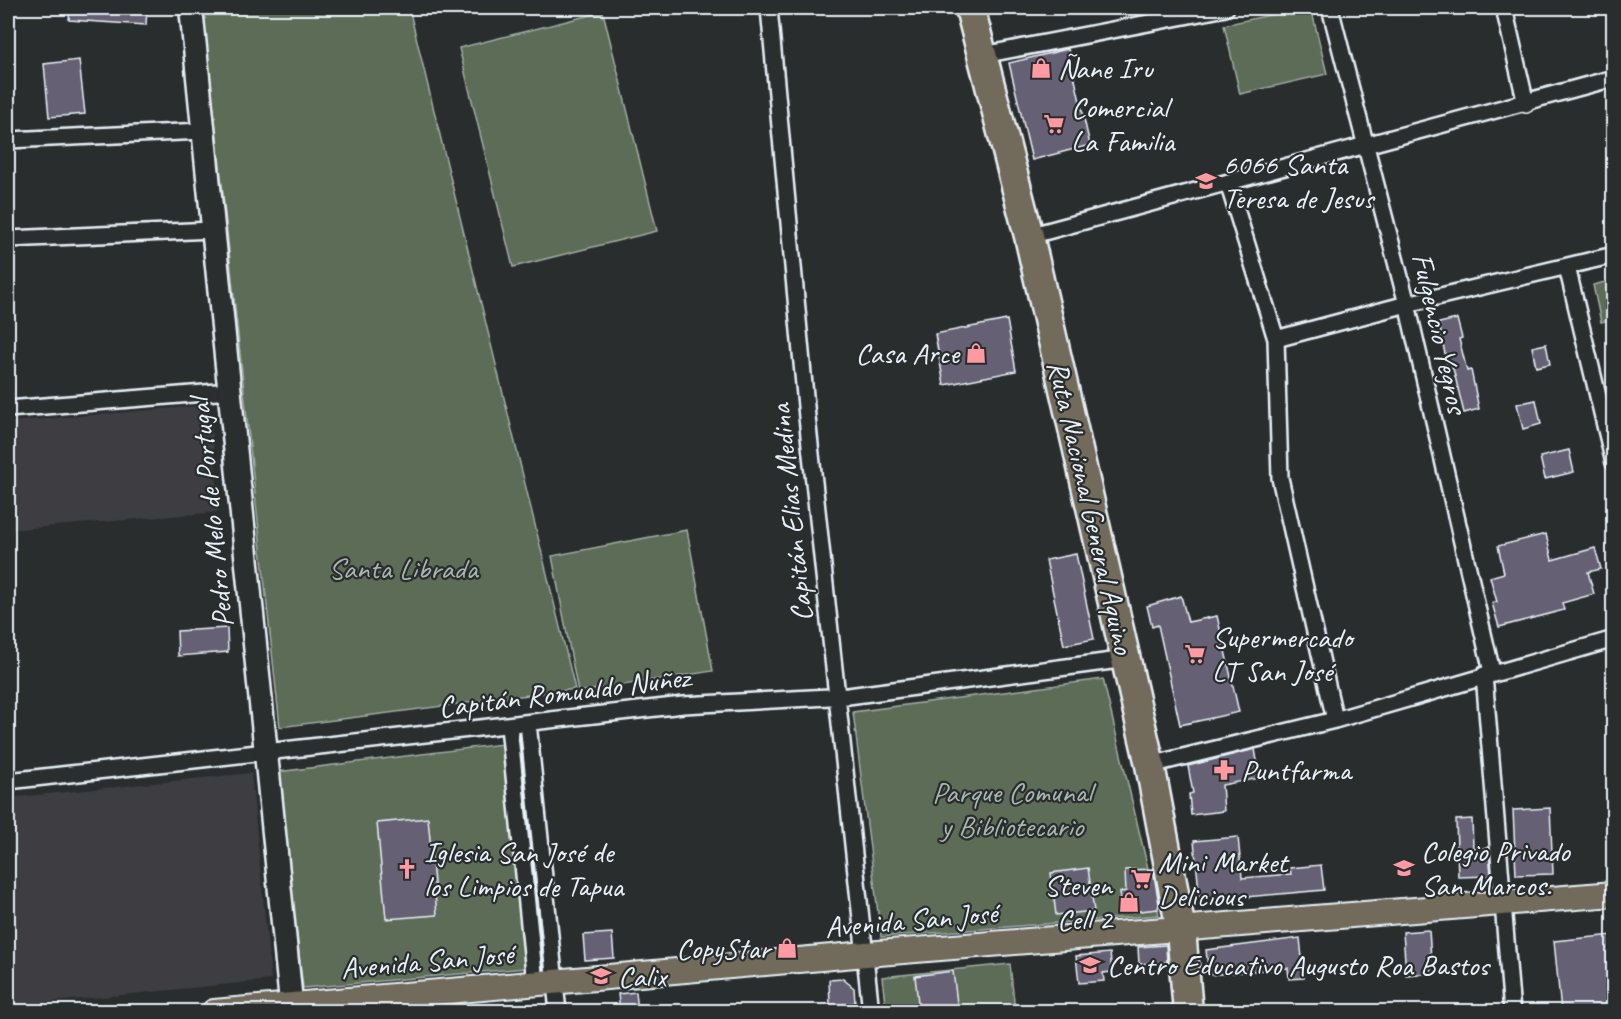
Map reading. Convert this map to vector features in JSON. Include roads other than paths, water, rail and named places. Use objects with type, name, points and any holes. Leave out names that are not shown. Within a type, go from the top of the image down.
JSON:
[{"type":"highway","name":"Ruta Nacional General Aquino","points":[[970,8],[1029,236],[1127,658],[1181,930],[1188,1011]]},
{"type":"main road","name":"Avenida San José","points":[[214,1011],[291,1007],[867,954],[1614,894]]},
{"type":"street","name":"Pedro Melo de Portugal","points":[[190,8],[291,1007]]},
{"type":"street","name":"Capitán Elias Medina","points":[[769,8],[807,417],[867,954],[871,1011]]},
{"type":"street","points":[[983,55],[1226,8]]},
{"type":"street","name":"Fulgencio Yegros","points":[[1330,8],[1407,304],[1488,673],[1512,1011]]},
{"type":"street","points":[[1504,8],[1526,104]]},
{"type":"street","points":[[1029,236],[1526,104],[1614,78]]},
{"type":"street","points":[[8,140],[203,131]]},
{"type":"street","points":[[1228,183],[1276,339],[1280,478],[1335,720]]},
{"type":"street","points":[[8,239],[213,230]]},
{"type":"street","points":[[1276,339],[1407,304],[1614,255]]},
{"type":"street","points":[[1567,267],[1614,463]]},
{"type":"street","points":[[8,409],[229,391]]},
{"type":"street","points":[[1150,765],[1335,720],[1488,673],[1614,639]]},
{"type":"street","name":"Capitán Romualdo Nuñez","points":[[8,781],[683,705],[838,697],[1127,658]]},
{"type":"street","points":[[528,723],[545,983]]},
{"type":"street","points":[[509,726],[545,983],[558,1011]]},
{"type":"place","name":"Ñane Iru","points":[[1041,68]]},
{"type":"place","name":"Comercial La Familia","points":[[1054,124]]},
{"type":"place","name":"6066 Santa Teresa de Jesus","points":[[1206,181]]},
{"type":"place","name":"Casa Arce","points":[[976,353]]},
{"type":"place","name":"Supermercado LT San José","points":[[1195,654]]},
{"type":"place","name":"Puntfarma","points":[[1224,770]]},
{"type":"place","name":"Colegio Privado San Marcos.","points":[[1404,868]]},
{"type":"place","name":"Iglesia San José de los Limpios de Tapua","points":[[407,869]]},
{"type":"place","name":"Mini Market Delicious","points":[[1141,879]]},
{"type":"place","name":"Steven Cell 2","points":[[1129,902]]},
{"type":"place","name":"CopyStar","points":[[787,948]]},
{"type":"place","name":"Centro Educativo Augusto Roa Bastos","points":[[1090,965]]},
{"type":"place","name":"Calix","points":[[601,976]]},
{"type":"park label","name":"Santa Librada","points":[[403,568]]},
{"type":"park label","name":"Parque Comunal y Bibliotecario","points":[[1012,809]]}]
